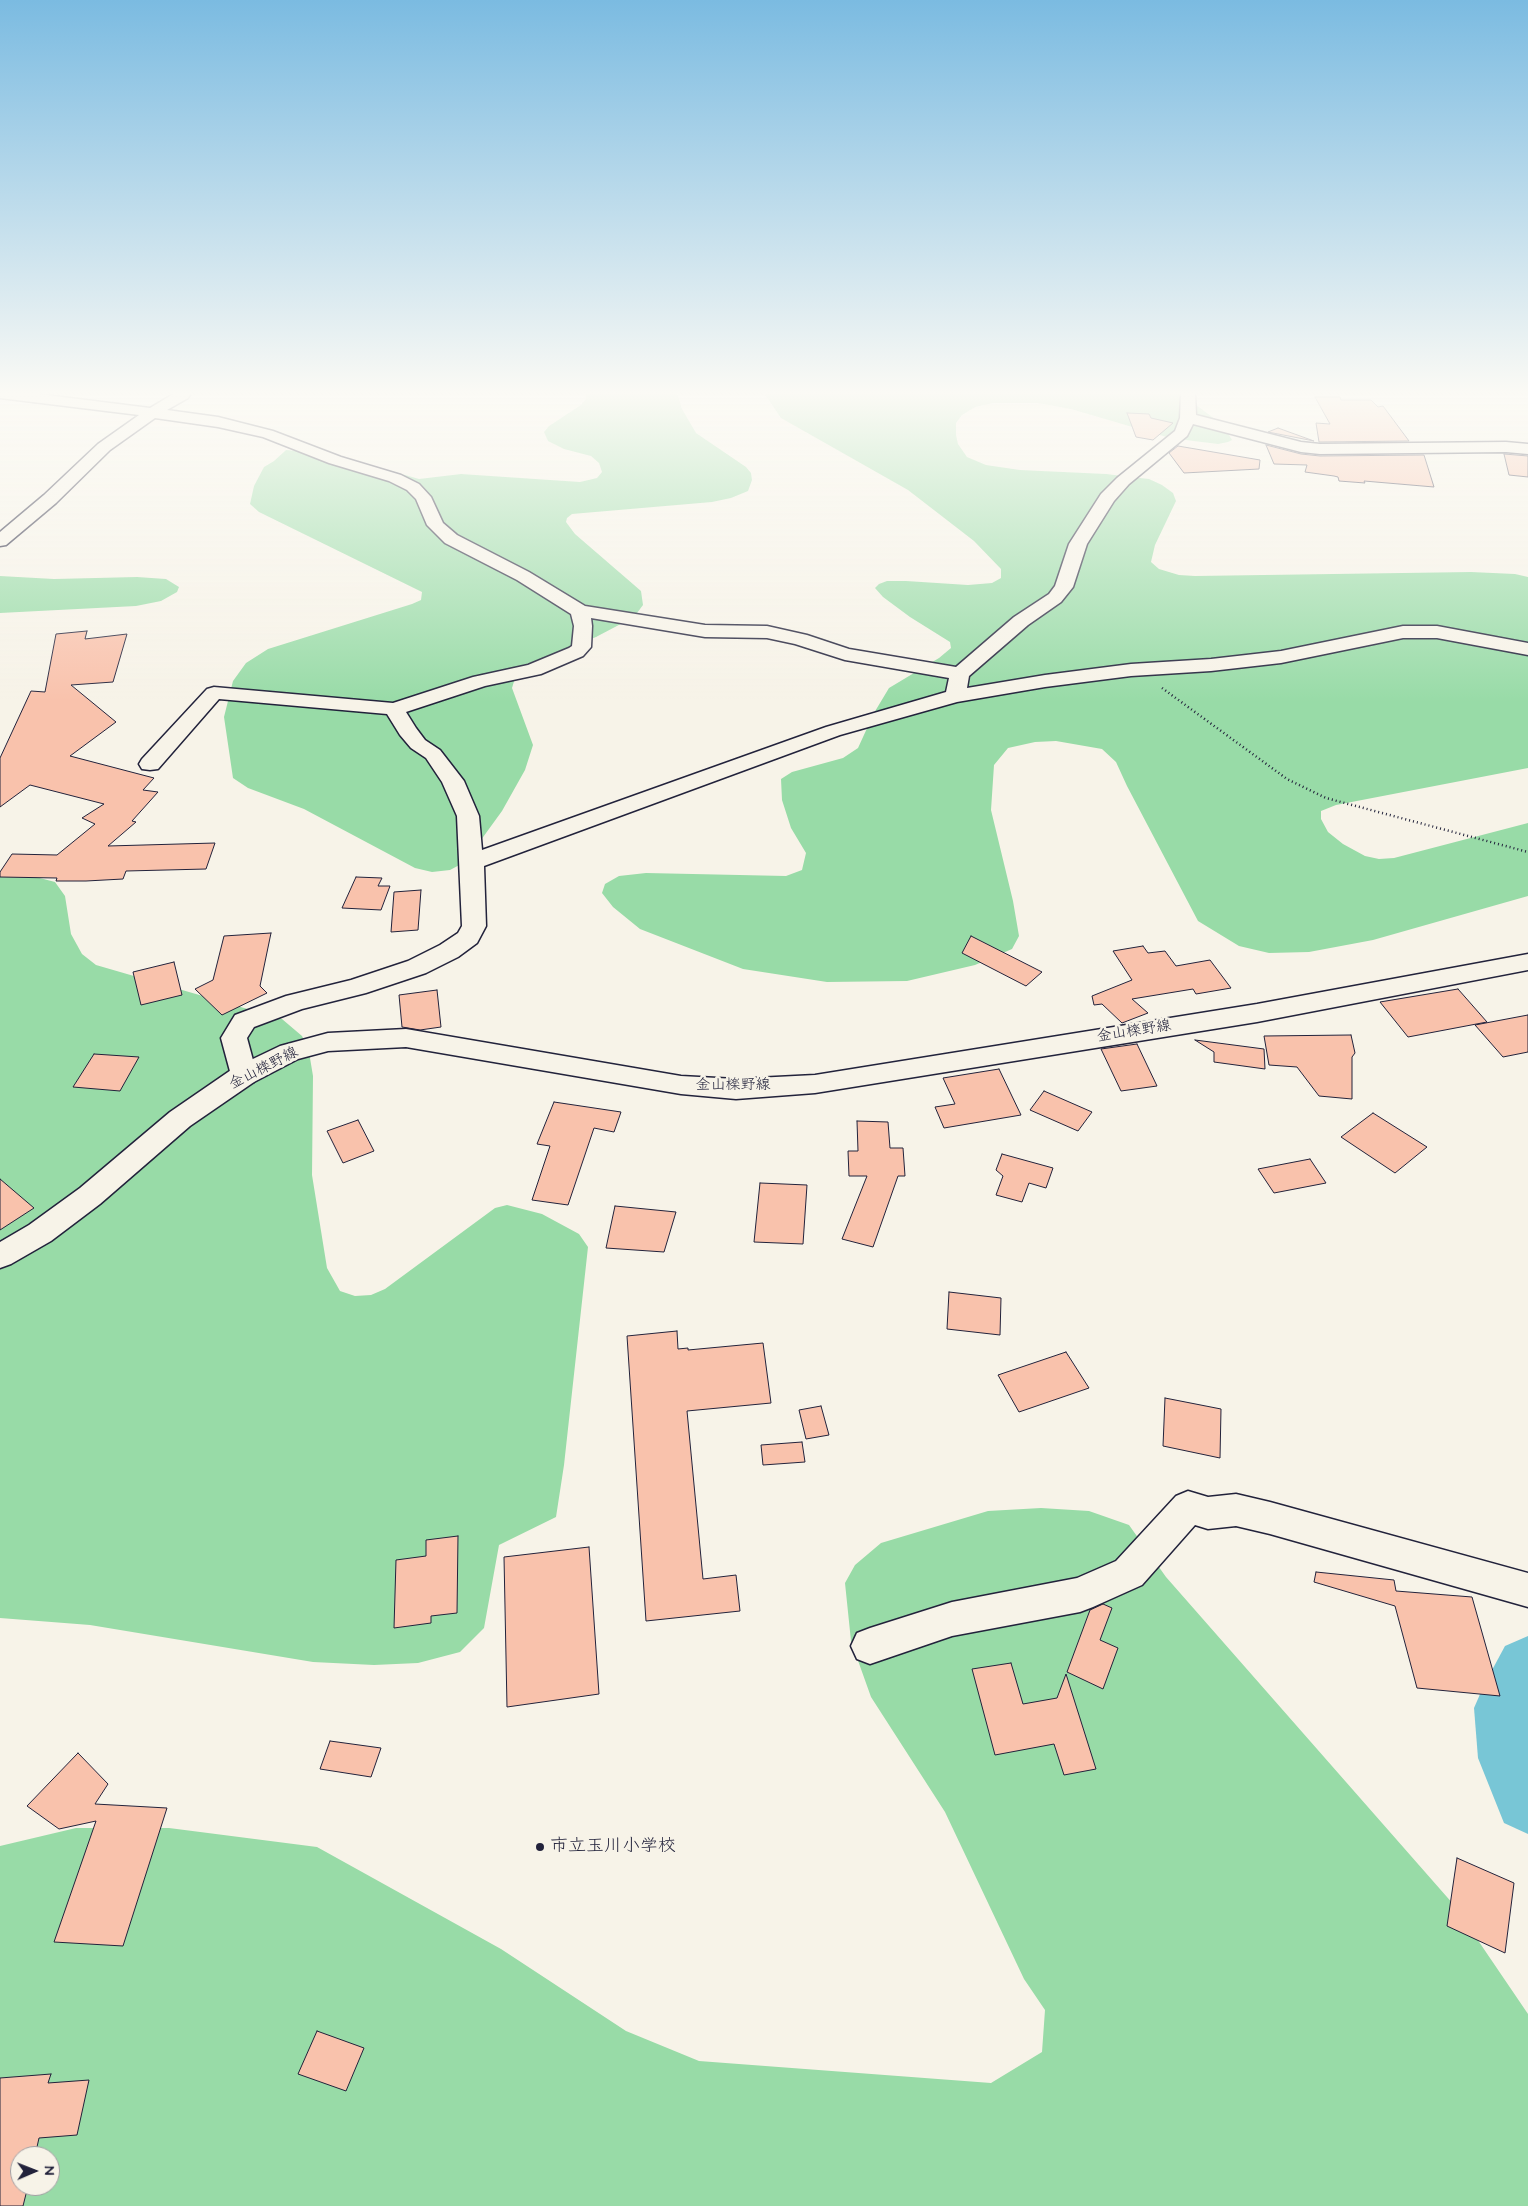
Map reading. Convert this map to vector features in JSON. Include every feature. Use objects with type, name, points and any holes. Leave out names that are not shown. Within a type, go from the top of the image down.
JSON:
[{"type":"street","points":[[0,540],[54,496]]},
{"type":"street","points":[[421,496],[436,525],[451,539],[523,576],[580,611],[705,631],[767,632],[800,639],[845,654],[960,674]]},
{"type":"street","points":[[955,696],[960,674],[1021,621],[1055,598],[1064,587],[1082,537],[1110,496]]},
{"type":"street","points":[[150,764],[214,693],[394,709],[480,681],[534,670],[576,652],[582,647],[580,611]]},
{"type":"street","points":[[472,862],[833,731],[955,696],[1045,681],[1136,670],[1211,665],[1281,657],[1403,632],[1438,632],[1528,649]]},
{"type":"street","points":[[244,1075],[234,1038],[244,1021],[295,1002],[357,987],[417,967],[449,951],[468,938],[474,926],[468,816],[453,782],[433,754],[418,744],[407,731],[394,709]]},
{"type":"street","name":"金山檪野線","points":[[0,1256],[40,1233],[90,1196],[180,1119],[244,1075],[289,1052],[328,1042],[406,1038],[681,1085],[736,1089],[815,1084],[1257,1013],[1528,962]]},
{"type":"street","points":[[870,1646],[952,1619],[1080,1595],[1129,1573],[1188,1508],[1208,1513],[1236,1510],[1270,1518],[1528,1590]]},
{"type":"path","points":[[1136,670],[1196,711],[1287,779],[1326,798],[1528,852]]},
{"type":"green space","points":[[252,496],[736,496],[712,502],[572,514],[567,518],[566,522],[575,534],[641,591],[643,605],[634,617],[596,637],[527,664],[516,675],[512,688],[533,745],[525,770],[502,811],[465,862],[450,870],[432,872],[415,868],[304,809],[248,788],[233,778],[224,717],[233,681],[246,663],[268,649],[412,604],[421,600],[422,592],[259,512],[250,504]]},
{"type":"green space","points":[[916,496],[1174,496],[1176,501],[1155,545],[1151,562],[1159,569],[1179,575],[1471,572],[1515,574],[1528,577],[1528,768],[1336,805],[1321,811],[1321,819],[1328,832],[1343,844],[1365,856],[1379,859],[1394,858],[1528,823],[1528,896],[1373,940],[1309,952],[1269,953],[1239,946],[1198,921],[1116,762],[1102,749],[1056,741],[1035,742],[1008,748],[994,765],[991,810],[1013,901],[1019,936],[1012,949],[975,965],[907,981],[827,982],[743,969],[640,929],[613,907],[602,893],[605,884],[619,876],[646,873],[786,876],[802,870],[806,853],[791,828],[782,800],[781,779],[792,772],[843,758],[858,748],[874,713],[889,688],[939,658],[951,648],[950,642],[910,617],[883,597],[875,588],[887,581],[968,585],[992,583],[1001,578],[1001,569],[974,541]]},
{"type":"green space","points":[[0,576],[54,579],[137,577],[166,579],[179,587],[177,592],[161,601],[136,606],[0,613]]},
{"type":"green space","points":[[32,876],[55,882],[65,896],[71,934],[82,954],[96,965],[282,1019],[302,1036],[309,1052],[313,1076],[312,1175],[327,1268],[340,1291],[355,1296],[371,1295],[385,1289],[495,1208],[507,1205],[542,1214],[579,1234],[588,1247],[564,1465],[556,1517],[499,1545],[484,1628],[460,1652],[418,1663],[374,1665],[313,1662],[90,1625],[0,1618],[0,877]]},
{"type":"green space","points":[[1041,1508],[1089,1511],[1129,1525],[1166,1577],[1454,1905],[1528,2014],[1528,2206],[0,2206],[0,1846],[76,1828],[169,1828],[317,1847],[501,1949],[626,2031],[699,2061],[991,2083],[1042,2052],[1045,2010],[1024,1979],[945,1812],[871,1697],[851,1641],[845,1583],[855,1565],[881,1543],[988,1511]]},
{"type":"building","points":[[87,631],[85,639],[127,634],[113,682],[71,685],[116,722],[70,756],[154,778],[143,790],[158,792],[132,821],[136,822],[108,846],[215,843],[206,869],[126,871],[123,879],[86,881],[56,881],[57,878],[0,877],[0,872],[12,854],[57,855],[95,824],[82,818],[104,804],[30,785],[0,807],[0,758],[31,691],[45,692],[56,634]]},
{"type":"building","points":[[356,877],[382,878],[378,886],[390,886],[381,910],[342,908]]},
{"type":"building","points":[[421,890],[418,930],[391,932],[394,892]]},
{"type":"building","points":[[271,933],[260,986],[267,993],[222,1015],[195,989],[213,980],[224,936]]},
{"type":"building","points":[[971,936],[1042,972],[1026,986],[962,953]]},
{"type":"building","points":[[1143,946],[1148,953],[1165,951],[1176,966],[1210,960],[1231,988],[1196,994],[1193,989],[1132,999],[1148,1013],[1122,1023],[1102,1004],[1094,1005],[1092,996],[1132,980],[1113,951]]},
{"type":"building","points":[[174,962],[182,995],[141,1005],[133,972]]},
{"type":"building","points":[[1458,989],[1487,1022],[1408,1037],[1380,1002]]},
{"type":"building","points":[[437,990],[441,1027],[420,1030],[402,1027],[399,995]]},
{"type":"building","points":[[1528,1015],[1528,1052],[1503,1057],[1475,1025]]},
{"type":"building","points":[[1351,1035],[1355,1053],[1352,1057],[1352,1099],[1319,1096],[1297,1067],[1269,1065],[1264,1036]]},
{"type":"building","points":[[1195,1040],[1264,1049],[1265,1069],[1214,1062],[1214,1052]]},
{"type":"building","points":[[1137,1044],[1157,1086],[1121,1091],[1101,1049]]},
{"type":"building","points":[[94,1054],[139,1057],[120,1091],[73,1087]]},
{"type":"building","points":[[999,1069],[1021,1115],[944,1128],[935,1107],[955,1104],[943,1078]]},
{"type":"building","points":[[1044,1091],[1092,1112],[1078,1131],[1030,1110]]},
{"type":"building","points":[[554,1102],[621,1112],[614,1132],[594,1128],[568,1205],[532,1200],[550,1146],[537,1144]]},
{"type":"building","points":[[1373,1113],[1427,1147],[1395,1173],[1341,1137]]},
{"type":"building","points":[[358,1120],[374,1151],[343,1163],[327,1131]]},
{"type":"building","points":[[857,1121],[888,1122],[890,1148],[903,1148],[905,1176],[898,1176],[873,1247],[842,1239],[867,1176],[849,1176],[848,1151],[858,1151]]},
{"type":"building","points":[[1002,1154],[1053,1168],[1046,1188],[1029,1183],[1022,1202],[996,1195],[1003,1176],[996,1170]]},
{"type":"building","points":[[1310,1159],[1326,1183],[1274,1193],[1258,1169]]},
{"type":"building","points":[[0,1179],[34,1208],[0,1230]]},
{"type":"building","points":[[760,1183],[807,1185],[803,1244],[754,1242]]},
{"type":"building","points":[[615,1206],[676,1212],[664,1252],[606,1248]]},
{"type":"building","points":[[949,1292],[1001,1298],[1000,1335],[947,1329]]},
{"type":"building","points":[[677,1331],[678,1349],[688,1348],[688,1350],[763,1343],[771,1403],[687,1411],[703,1579],[736,1575],[740,1611],[646,1621],[627,1336]]},
{"type":"building","points":[[1066,1352],[1089,1388],[1019,1412],[998,1375]]},
{"type":"building","points":[[1165,1398],[1221,1409],[1220,1458],[1163,1446]]},
{"type":"building","points":[[821,1406],[829,1435],[806,1439],[799,1410]]},
{"type":"building","points":[[802,1442],[805,1462],[763,1465],[761,1445]]},
{"type":"building","points":[[458,1536],[457,1613],[431,1616],[431,1623],[394,1628],[396,1560],[426,1556],[426,1540]]},
{"type":"building","points":[[589,1547],[599,1694],[507,1707],[504,1557]]},
{"type":"building","points":[[1316,1572],[1394,1580],[1396,1591],[1472,1597],[1500,1696],[1417,1688],[1395,1606],[1314,1582]]},
{"type":"building","points":[[1103,1604],[1112,1608],[1100,1640],[1118,1648],[1103,1689],[1067,1672],[1090,1610]]},
{"type":"building","points":[[1011,1663],[1023,1704],[1057,1698],[1066,1674],[1096,1769],[1064,1775],[1054,1744],[995,1755],[972,1669]]},
{"type":"building","points":[[330,1741],[381,1748],[371,1777],[320,1769]]},
{"type":"building","points":[[78,1753],[108,1784],[95,1804],[167,1808],[123,1946],[54,1942],[96,1821],[59,1829],[27,1806]]},
{"type":"building","points":[[1457,1858],[1514,1883],[1505,1953],[1447,1926]]},
{"type":"building","points":[[317,2031],[364,2048],[346,2091],[298,2074]]},
{"type":"building","points":[[51,2074],[48,2083],[89,2080],[77,2135],[39,2138],[37,2146],[10,2146],[10,2196],[26,2196],[23,2206],[0,2206],[0,2078]]},
{"type":"waterway","points":[[1528,1668],[1507,1708],[1512,1758],[1528,1799]]},
{"type":"place","name":"市立玉川小学校","points":[[540,1847]]}]
